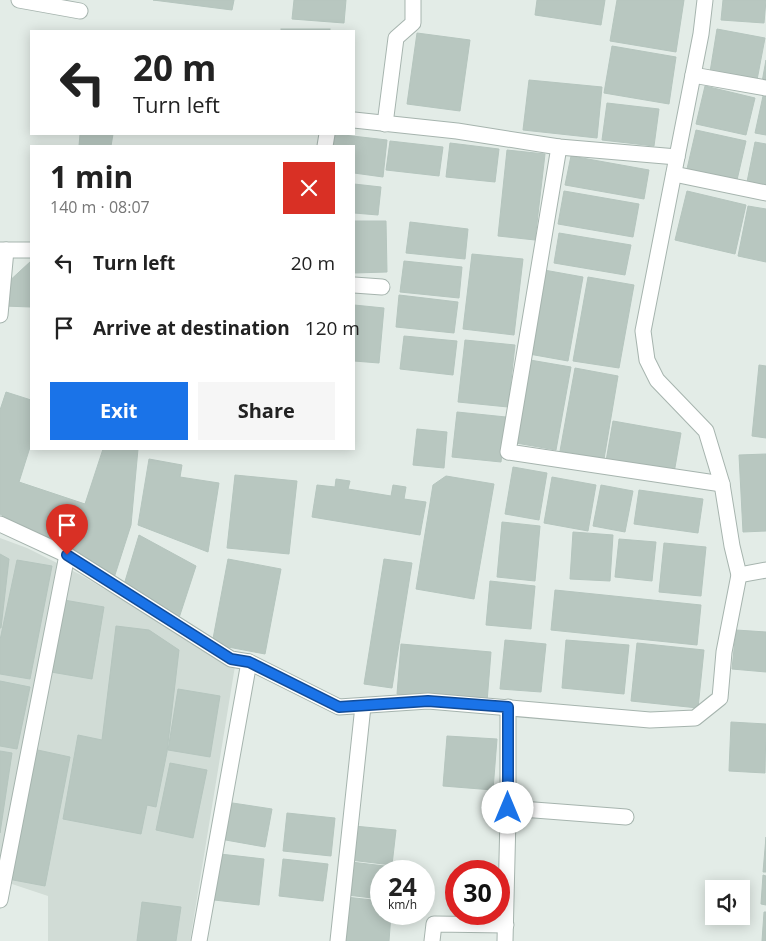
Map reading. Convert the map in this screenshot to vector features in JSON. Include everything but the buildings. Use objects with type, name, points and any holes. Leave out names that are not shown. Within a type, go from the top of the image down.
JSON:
[{"type":"street","points":[[20,0],[80,11]]},
{"type":"street","points":[[385,124],[396,38],[413,23],[413,0]]},
{"type":"street","points":[[0,524],[67,555],[231,659],[249,662],[339,707],[428,701],[650,720],[695,718],[720,698],[724,652],[739,575],[732,546],[722,484],[706,431],[657,380],[647,360],[643,331],[701,34],[704,0]]},
{"type":"street","points":[[693,75],[766,88]]},
{"type":"street","points":[[355,120],[456,131],[559,147],[677,157]]},
{"type":"street","points":[[559,147],[508,452],[722,484]]},
{"type":"street","points":[[674,174],[766,193]]},
{"type":"street","points":[[0,315],[3,250],[30,250]]},
{"type":"street","points":[[355,284],[382,287]]},
{"type":"street","points":[[0,900],[67,555]]},
{"type":"street","points":[[739,575],[766,570]]},
{"type":"street","points":[[199,941],[249,662]]},
{"type":"street","points":[[338,941],[363,706]]},
{"type":"street","points":[[507,860],[508,707]]},
{"type":"street","points":[[508,808],[626,817]]},
{"type":"street","points":[[432,941],[434,924],[445,924]]},
{"type":"street","points":[[505,941],[506,925]]},
{"type":"shaded area","points":[[0,538],[27,548],[79,574],[235,666],[190,941],[48,941],[48,896],[0,880]]},
{"type":"route","points":[[67,555],[231,659],[249,662],[339,707],[428,701],[508,707],[508,808]]}]
